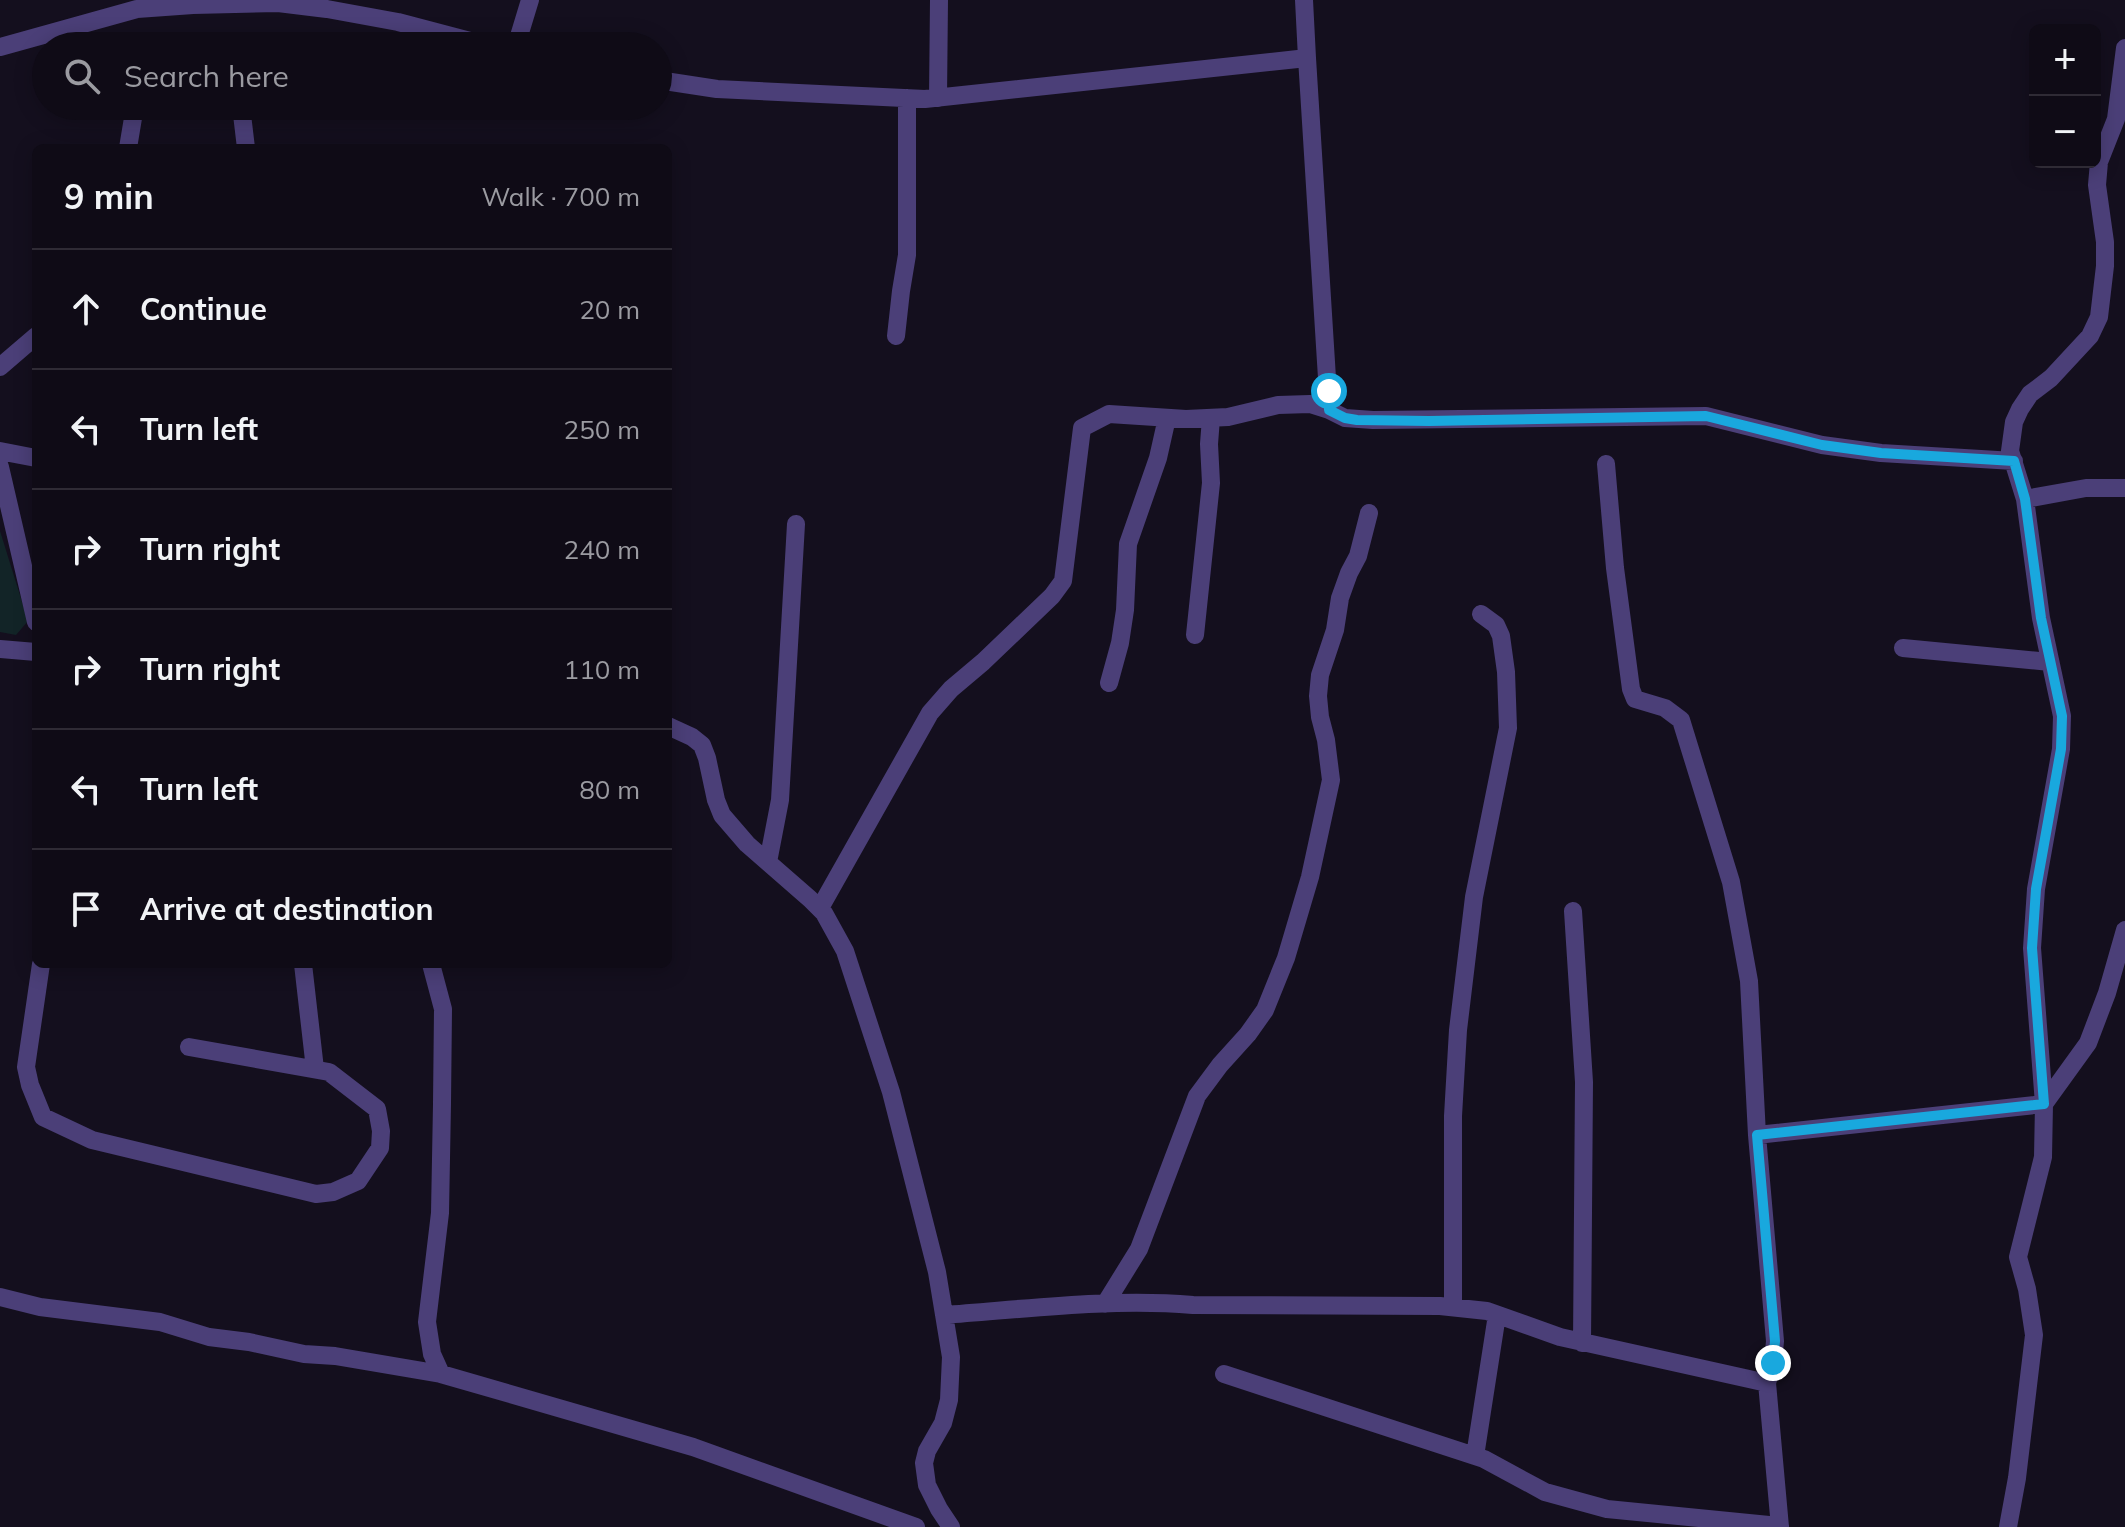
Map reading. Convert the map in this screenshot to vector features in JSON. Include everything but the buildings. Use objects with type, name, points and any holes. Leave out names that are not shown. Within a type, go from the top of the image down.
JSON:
[{"type":"street","points":[[520,32],[530,0]]},
{"type":"street","points":[[938,98],[939,0]]},
{"type":"street","points":[[1304,0],[1329,410]]},
{"type":"street","points":[[54,32],[137,9],[278,3],[327,9],[367,8],[398,22],[436,32]]},
{"type":"street","points":[[0,47],[32,38]]},
{"type":"street","points":[[2008,1527],[2034,1335],[2018,1257],[2043,1157],[2044,1104],[2032,948],[2036,889],[2061,749],[2062,716],[2041,618],[2025,499],[2010,451],[2014,422],[2020,409],[2030,394],[2051,378],[2090,336],[2099,317],[2105,242],[2097,185],[2099,162],[2116,119],[2125,48]]},
{"type":"street","points":[[672,82],[717,89],[938,98],[1307,58]]},
{"type":"street","points":[[896,336],[907,255],[907,98]]},
{"type":"street","points":[[129,144],[133,120]]},
{"type":"street","points":[[243,120],[246,144]]},
{"type":"street","points":[[0,367],[32,339]]},
{"type":"street","points":[[820,908],[930,713],[951,689],[1052,596],[1063,581],[1082,428],[1109,414],[1211,418],[1278,405],[1310,404],[1345,418],[1373,420],[1706,416],[1822,445],[1881,453],[2014,461]]},
{"type":"street","points":[[1109,683],[1125,610],[1128,544],[1158,458],[1167,418]]},
{"type":"street","points":[[1195,635],[1211,483],[1211,418]]},
{"type":"street","points":[[0,451],[32,457]]},
{"type":"street","points":[[1224,1374],[1484,1459],[1545,1492],[1607,1509],[1780,1527],[1767,1383],[1775,1341],[1757,1135],[1749,981],[1731,882],[1681,720],[1665,708],[1635,699],[1631,689],[1615,568],[1606,464]]},
{"type":"street","points":[[0,467],[32,605]]},
{"type":"street","points":[[2025,499],[2086,488],[2125,488]]},
{"type":"street","points":[[1105,1304],[1139,1249],[1197,1096],[1265,1010],[1286,958],[1310,877],[1331,780],[1320,717],[1320,675],[1335,630],[1340,598],[1358,556],[1369,513]]},
{"type":"street","points":[[768,862],[780,800],[796,524]]},
{"type":"street","points":[[1453,1307],[1453,1116],[1458,1030],[1474,897],[1508,728],[1501,636],[1496,625],[1481,614]]},
{"type":"street","points":[[1903,648],[2050,662]]},
{"type":"street","points":[[0,649],[32,652]]},
{"type":"street","points":[[672,728],[702,745],[722,815],[747,844],[820,908],[845,951],[891,1092],[937,1272],[951,1357],[949,1400],[943,1423],[927,1451],[924,1463],[927,1485],[951,1527]]},
{"type":"street","points":[[1573,911],[1584,1082],[1582,1343]]},
{"type":"street","points":[[1757,1135],[2044,1104],[2088,1043],[2107,993],[2125,930]]},
{"type":"street","points":[[40,968],[26,1067],[43,1117],[92,1140],[316,1194],[333,1192],[358,1181],[380,1148],[377,1109],[329,1072],[189,1047]]},
{"type":"street","points":[[303,968],[315,1069]]},
{"type":"street","points":[[432,968],[443,1009],[442,1104],[440,1213],[427,1322],[432,1354],[441,1374]]},
{"type":"street","points":[[0,1297],[40,1307],[160,1322],[209,1337],[304,1354],[335,1356],[441,1374],[693,1447],[916,1527]]},
{"type":"street","points":[[944,1315],[1158,1302],[1193,1305],[1453,1307],[1487,1311],[1582,1343],[1767,1383]]},
{"type":"street","points":[[1475,1456],[1497,1315]]},
{"type":"shaded area","points":[[0,531],[28,621],[16,635],[0,632]]},
{"type":"route","points":[[1329,391],[1329,410],[1357,420],[1706,416],[1822,445],[1881,453],[2014,461],[2025,499],[2041,618],[2062,716],[2061,749],[2036,889],[2032,948],[2044,1104],[1757,1135],[1775,1341],[1773,1363]]}]
